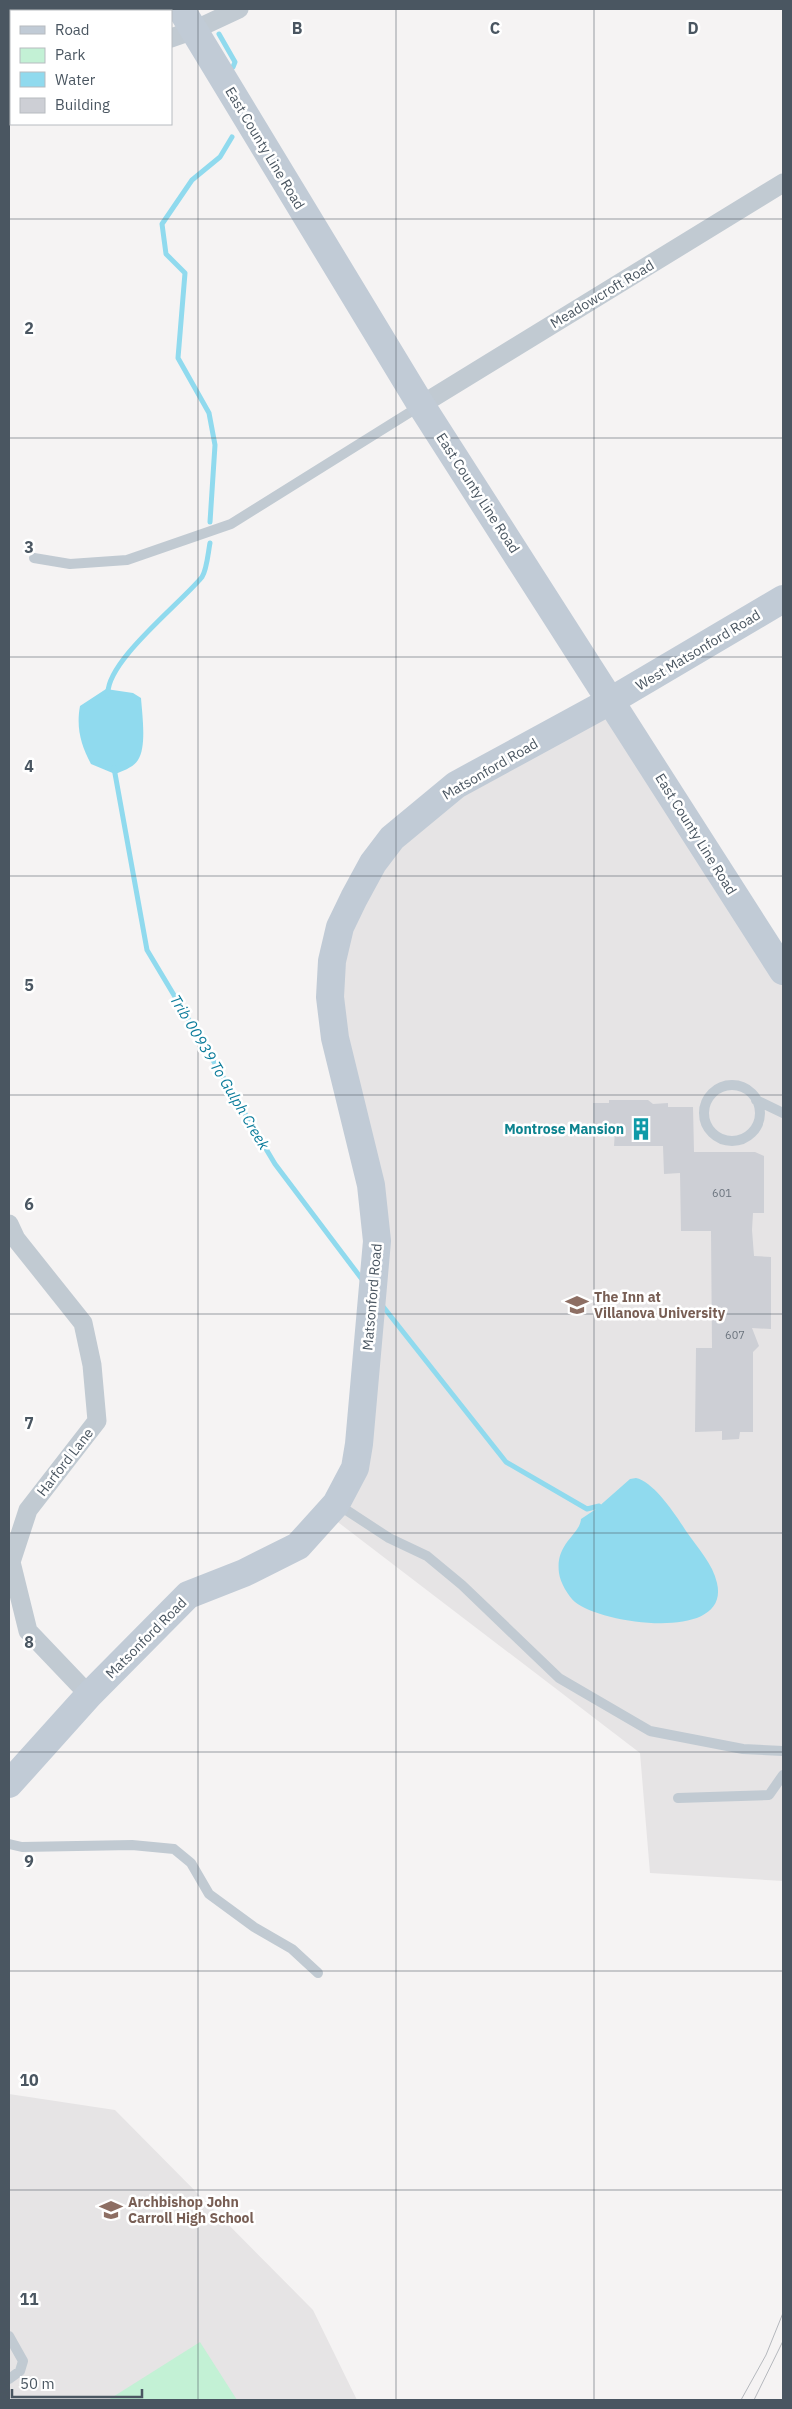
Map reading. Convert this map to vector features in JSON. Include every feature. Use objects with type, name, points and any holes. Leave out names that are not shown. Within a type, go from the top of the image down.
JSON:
[{"type":"main road","name":"East County Line Road","points":[[182,26],[422,405],[612,700],[783,972]]},
{"type":"main road","name":"West Matsonford Road","points":[[612,700],[783,599]]},
{"type":"main road","name":"Matsonford Road","points":[[9,1784],[89,1695],[188,1595],[244,1572],[298,1546],[336,1504],[356,1460],[377,1241],[371,1185],[335,1038],[330,997],[332,961],[340,927],[373,863],[392,838],[420,813],[456,785],[612,700]]},
{"type":"street","points":[[182,26],[239,9]]},
{"type":"street","name":"Meadowcroft Road","points":[[422,405],[783,183]]},
{"type":"street","name":"Harford Lane","points":[[9,1224],[16,1239],[83,1324],[92,1364],[97,1421],[28,1510],[11,1562],[28,1631],[89,1695]]},
{"type":"lane","points":[[34,558],[70,564],[127,560],[231,524],[422,405]]},
{"type":"lane","points":[[756,1100],[759,1108],[757,1125],[745,1138],[737,1140],[720,1138],[707,1127],[704,1110],[706,1102],[718,1089],[735,1086],[751,1093],[756,1100],[783,1113]]},
{"type":"lane","points":[[336,1504],[389,1538],[427,1556],[462,1585],[559,1678],[650,1731],[743,1749],[783,1751]]},
{"type":"lane","points":[[678,1798],[769,1795],[783,1775]]},
{"type":"lane","points":[[9,1844],[22,1846],[132,1845],[174,1849],[191,1863],[209,1894],[254,1927],[292,1949],[318,1973]]},
{"type":"lane","points":[[9,2336],[23,2361],[20,2371],[9,2379]]},
{"type":"shaded area","name":"The Inn at Villanova University","points":[[612,700],[783,971],[783,1881],[650,1873],[640,1753],[326,1513],[355,1468],[377,1241],[332,961],[392,838]]},
{"type":"shaded area","name":"Archbishop John Carroll High School","points":[[9,2094],[115,2110],[313,2310],[357,2400],[9,2400]]},
{"type":"green space","points":[[200,2342],[237,2400],[108,2400]]},
{"type":"water","points":[[106,689],[133,693],[141,698],[143,730],[141,754],[134,765],[115,774],[91,764],[84,750],[79,729],[80,706]]},
{"type":"water","points":[[636,1478],[650,1485],[664,1500],[712,1569],[717,1583],[716,1602],[704,1614],[685,1621],[661,1623],[610,1617],[589,1610],[575,1602],[563,1585],[559,1573],[561,1554],[580,1525],[581,1519],[596,1509],[630,1479]]},
{"type":"building","points":[[609,1100],[648,1100],[653,1104],[668,1103],[668,1107],[693,1107],[694,1152],[755,1152],[764,1156],[764,1213],[753,1213],[752,1230],[754,1256],[771,1257],[771,1329],[752,1328],[759,1346],[753,1352],[753,1432],[740,1432],[739,1439],[722,1440],[722,1431],[695,1432],[696,1348],[712,1348],[711,1231],[681,1231],[680,1173],[664,1174],[663,1146],[614,1146],[615,1131],[593,1131],[593,1103],[609,1103]]},
{"type":"waterway","name":"Trib 00939 To Gulph Creek","points":[[219,34],[235,62],[233,67]]},
{"type":"waterway","name":"Trib 00939 To Gulph Creek","points":[[210,522],[215,445],[209,413],[178,358],[185,273],[166,254],[162,224],[192,180],[220,157],[232,137]]},
{"type":"waterway","name":"Trib 00939 To Gulph Creek","points":[[108,695],[110,682],[118,666],[146,633],[202,577],[210,543]]},
{"type":"waterway","name":"Trib 00939 To Gulph Creek","points":[[114,768],[147,950],[275,1164],[364,1282]]},
{"type":"waterway","name":"Trib 00939 To Gulph Creek","points":[[381,1304],[506,1462],[587,1509],[599,1506]]},
{"type":"tram line","points":[[741,2400],[766,2355],[783,2313]]},
{"type":"tram line","points":[[754,2400],[783,2341]]},
{"type":"place","name":"Montrose Mansion","points":[[641,1129]]},
{"type":"place","name":"The Inn at Villanova University","points":[[577,1305]]},
{"type":"place","name":"Archbishop John Carroll High School","points":[[111,2210]]}]
